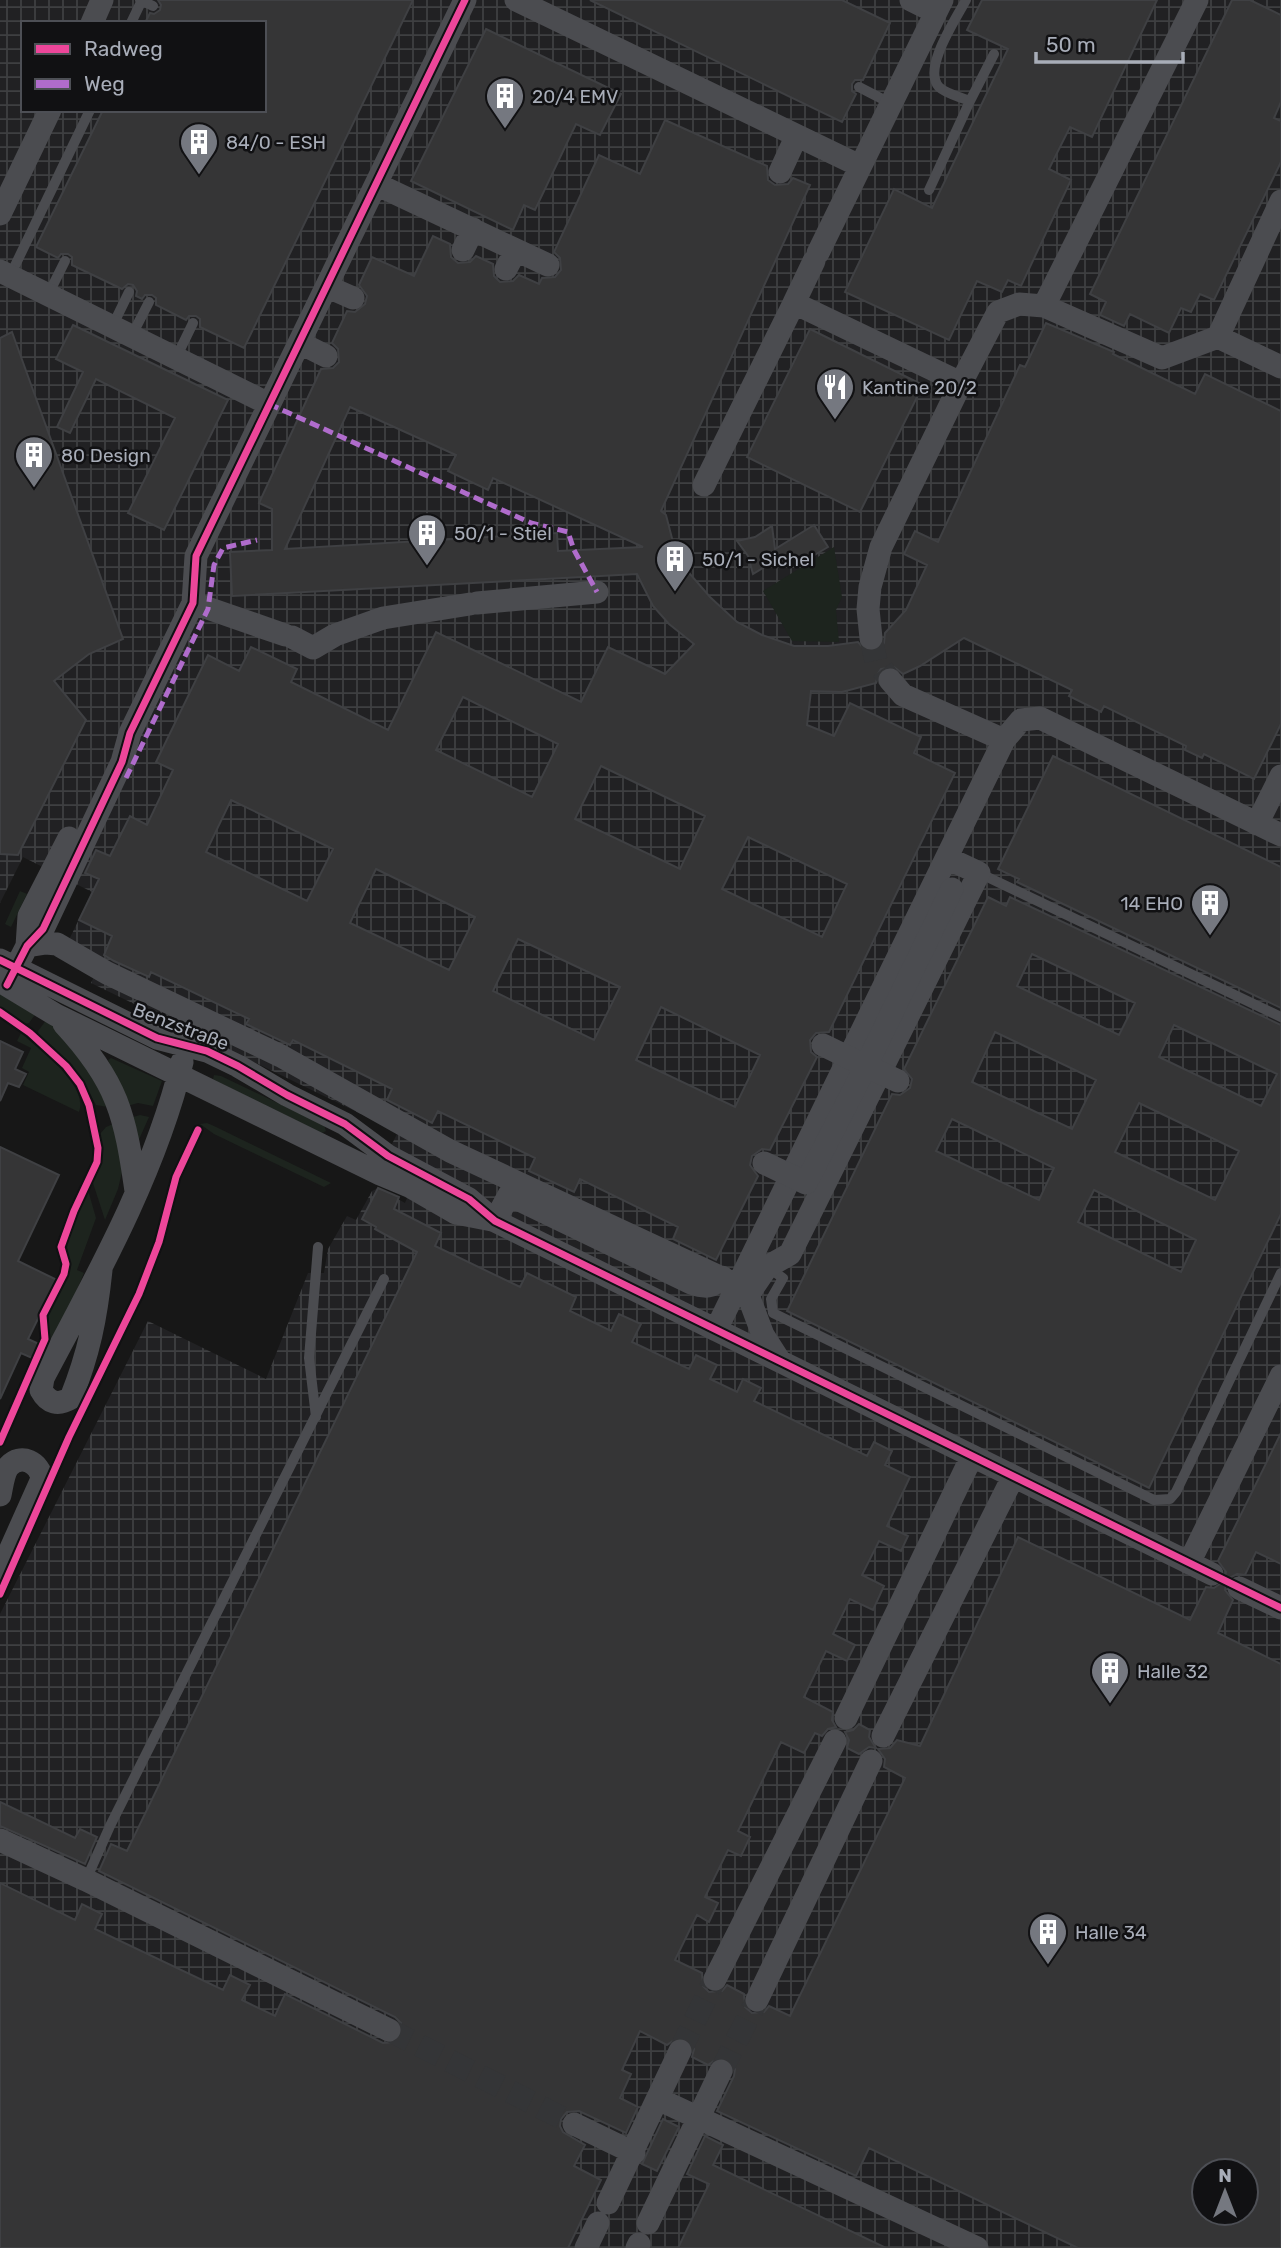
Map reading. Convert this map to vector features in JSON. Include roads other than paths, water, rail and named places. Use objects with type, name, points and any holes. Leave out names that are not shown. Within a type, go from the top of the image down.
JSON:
[{"type":"street","points":[[93,21],[102,0]]},
{"type":"street","points":[[136,1191],[129,1141],[115,1095],[96,1062],[56,1015],[6,973],[43,929],[55,883],[111,756],[130,733],[193,603],[196,556],[465,0]]},
{"type":"street","points":[[516,0],[860,166]]},
{"type":"street","points":[[704,485],[939,6],[911,0]]},
{"type":"street","points":[[1044,306],[1197,0]]},
{"type":"street","points":[[0,215],[49,112]]},
{"type":"street","points":[[780,172],[796,137]]},
{"type":"street","points":[[376,184],[468,240],[511,260],[548,265]]},
{"type":"street","points":[[871,638],[868,609],[870,587],[892,512],[998,312],[1019,304],[1044,306],[1162,358],[1218,337],[1281,201]]},
{"type":"street","points":[[5,274],[270,404]]},
{"type":"street","points":[[328,287],[353,298]]},
{"type":"street","points":[[794,303],[961,383]]},
{"type":"street","points":[[1218,337],[1281,367]]},
{"type":"street","points":[[300,343],[326,356]]},
{"type":"street","points":[[193,603],[289,636],[313,648],[335,635],[383,618],[473,603],[597,592]]},
{"type":"street","points":[[890,680],[903,695],[1004,740]]},
{"type":"street","points":[[495,1221],[509,1195],[703,1287],[736,1286],[790,1254],[963,866],[1004,740],[1021,720],[1040,718],[1281,835]]},
{"type":"street","points":[[1258,824],[1281,776]]},
{"type":"street","points":[[764,1163],[806,1183],[963,866]]},
{"type":"street","points":[[716,1330],[736,1286],[963,866]]},
{"type":"street","points":[[27,946],[57,944],[107,973],[281,1056],[450,1151],[736,1286],[779,1360]]},
{"type":"street","name":"Benzstraße","points":[[6,973],[157,1038],[207,1051],[238,1066],[287,1095],[345,1124],[415,1179]]},
{"type":"street","points":[[56,1015],[380,1174],[415,1179],[456,1213],[495,1221],[1212,1574]]},
{"type":"street","name":"Benzstraße","points":[[101,1270],[96,1321],[86,1359],[71,1398],[55,1403],[45,1398],[41,1390],[43,1378],[101,1270],[136,1191],[168,1115],[186,1045]]},
{"type":"street","points":[[823,1045],[898,1081]]},
{"type":"street","points":[[1189,1563],[1281,1376]]},
{"type":"street","points":[[846,1718],[972,1457]]},
{"type":"street","points":[[0,1494],[6,1469],[13,1463],[25,1460],[36,1464],[41,1471],[42,1479],[0,1573]]},
{"type":"street","points":[[883,1736],[1013,1477]]},
{"type":"street","points":[[1239,1588],[1281,1608]]},
{"type":"street","points":[[715,1979],[835,1741]]},
{"type":"street","points":[[757,2000],[871,1761]]},
{"type":"street","points":[[0,1840],[389,2030]]},
{"type":"street","points":[[586,2248],[634,2153],[680,2051]]},
{"type":"street","points":[[642,2238],[721,2071]]},
{"type":"street","points":[[658,2099],[976,2248]]},
{"type":"street","points":[[574,2124],[634,2153]]},
{"type":"lane","points":[[132,21],[141,0],[153,6]]},
{"type":"lane","points":[[966,0],[934,63],[934,79],[941,89],[970,101]]},
{"type":"lane","points":[[929,190],[994,54]]},
{"type":"lane","points":[[859,87],[890,103]]},
{"type":"lane","points":[[5,274],[89,112]]},
{"type":"lane","points":[[48,295],[65,261]]},
{"type":"lane","points":[[121,332],[129,292]]},
{"type":"lane","points":[[121,332],[149,302]]},
{"type":"lane","points":[[176,358],[193,323]]},
{"type":"lane","points":[[963,866],[1281,1017]]},
{"type":"lane","points":[[316,1418],[309,1358],[318,1247]]},
{"type":"lane","points":[[767,1267],[783,1278],[771,1299],[773,1313],[1154,1500],[1170,1499],[1176,1492],[1281,1273]]},
{"type":"lane","points":[[86,1880],[110,1826],[384,1279]]},
{"type":"tunnel","points":[[871,638],[876,661],[890,680]]},
{"type":"tunnel","points":[[680,2051],[715,1979]]},
{"type":"tunnel","points":[[721,2071],[757,2000]]},
{"type":"tunnel","points":[[389,2030],[574,2124]]},
{"type":"place","name":"20/4 EMV","points":[[505,130]]},
{"type":"place","name":"84/0 - ESH","points":[[199,176]]},
{"type":"place","name":"Kantine 20/2","points":[[835,421]]},
{"type":"place","name":"80 Design","points":[[34,489]]},
{"type":"place","name":"50/1 - Stiel","points":[[427,567]]},
{"type":"place","name":"50/1 - Sichel","points":[[675,593]]},
{"type":"place","name":"14 EHO","points":[[1210,937]]},
{"type":"place","name":"Halle 32","points":[[1110,1705]]},
{"type":"place","name":"Halle 34","points":[[1048,1966]]}]
